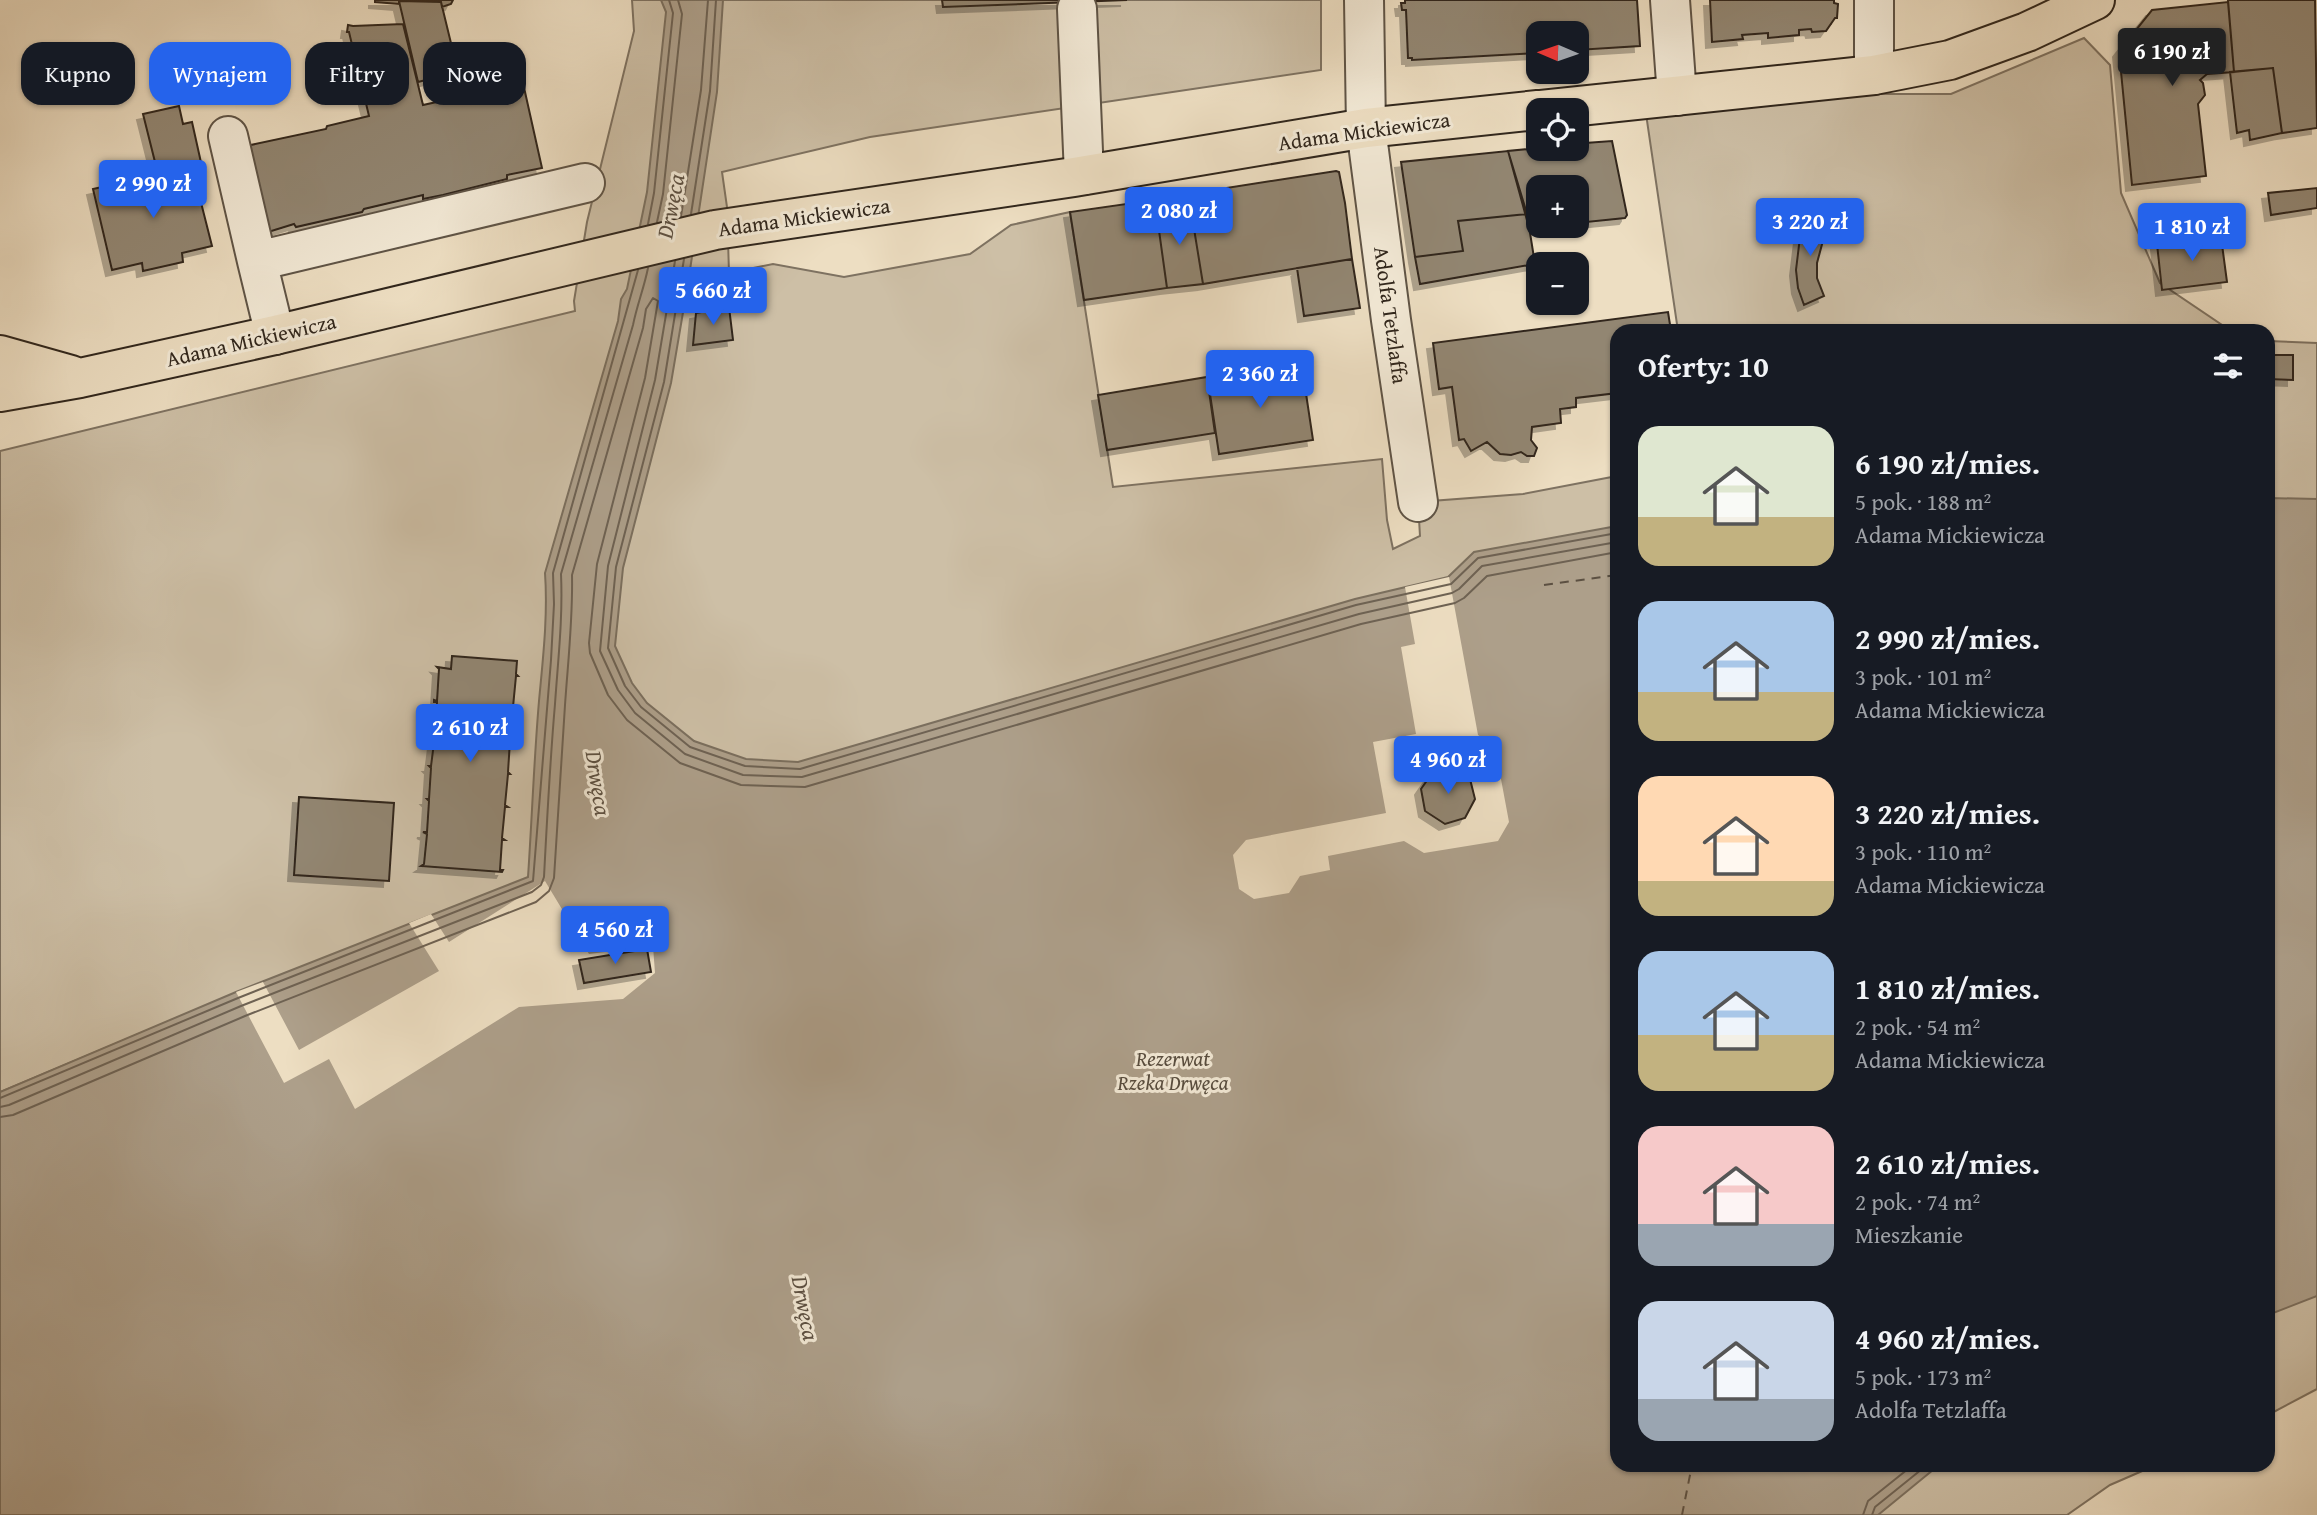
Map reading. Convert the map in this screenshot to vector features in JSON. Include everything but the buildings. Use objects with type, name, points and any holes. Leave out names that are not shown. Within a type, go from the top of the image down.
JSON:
[{"type":"main road","name":"Adama Mickiewicza","points":[[1589,105],[1874,75],[1950,61],[2027,32],[2095,0]]},
{"type":"main road","name":"Adama Mickiewicza","points":[[0,392],[80,378],[275,335],[715,230],[1084,175],[1366,128],[1526,111]]},
{"type":"main road","name":"Adama Mickiewicza","points":[[0,355],[80,378]]},
{"type":"street","name":"Adolfa Tetzlaffa","points":[[1364,0],[1366,128],[1418,502]]},
{"type":"street","points":[[1670,0],[1677,96]]},
{"type":"street","points":[[1874,0],[1874,75]]},
{"type":"street","points":[[1077,9],[1084,175]]},
{"type":"street","points":[[228,136],[275,335]]},
{"type":"street","points":[[257,261],[585,183]]},
{"type":"green space","name":"Rezerwat Rzeka Drwęca","points":[[632,0],[1321,0],[1321,70],[870,137],[722,172],[727,207],[729,273],[773,264],[844,277],[970,254],[1011,225],[1070,212],[1113,487],[1382,459],[1387,520],[1393,549],[1420,536],[1418,502],[1523,494],[1610,477],[1610,1472],[2140,1472],[2110,1485],[2067,1515],[0,1515],[263,982],[0,1092],[0,451],[575,311],[574,301],[587,222],[634,31]]},
{"type":"green space","points":[[2084,38],[2110,65],[2121,193],[2160,283],[2221,324],[1677,324],[1646,114],[1863,94],[1951,94]]},
{"type":"green space","points":[[2275,341],[2317,343],[2317,1389],[2275,1411]]},
{"type":"water","name":"Rezerwat Rzeka Drwęca","points":[[661,0],[723,0],[717,92],[671,383],[623,568],[615,646],[632,683],[647,703],[694,741],[746,759],[798,762],[1355,599],[1448,577],[1474,552],[1610,527],[1610,1472],[1930,1472],[1878,1515],[0,1515],[0,1092],[236,992],[528,877],[545,637],[545,573],[618,321],[621,299],[627,289],[647,192],[666,12]]},
{"type":"water","points":[[2275,498],[2317,499],[2317,1296],[2275,1312]]},
{"type":"pier","points":[[1449,577],[1478,735],[1495,747],[1509,822],[1498,841],[1424,853],[1404,841],[1328,856],[1330,870],[1300,876],[1289,893],[1254,899],[1239,889],[1233,855],[1246,840],[1386,813],[1373,742],[1416,734],[1401,647],[1415,644],[1405,587]]},
{"type":"pier","points":[[545,881],[589,954],[653,946],[655,973],[623,999],[519,1007],[355,1109],[329,1059],[284,1083],[236,992],[263,982],[299,1050],[439,971],[409,923],[431,914],[449,942]]},
{"type":"ferry route","points":[[1544,585],[1610,576]]},
{"type":"ferry route","points":[[1682,1515],[1691,1472]]},
{"type":"water label","name":"Drwęca","points":[[670,206]]},
{"type":"water label","name":"Drwęca","points":[[599,783]]},
{"type":"water label","name":"Drwęca","points":[[806,1308]]}]
